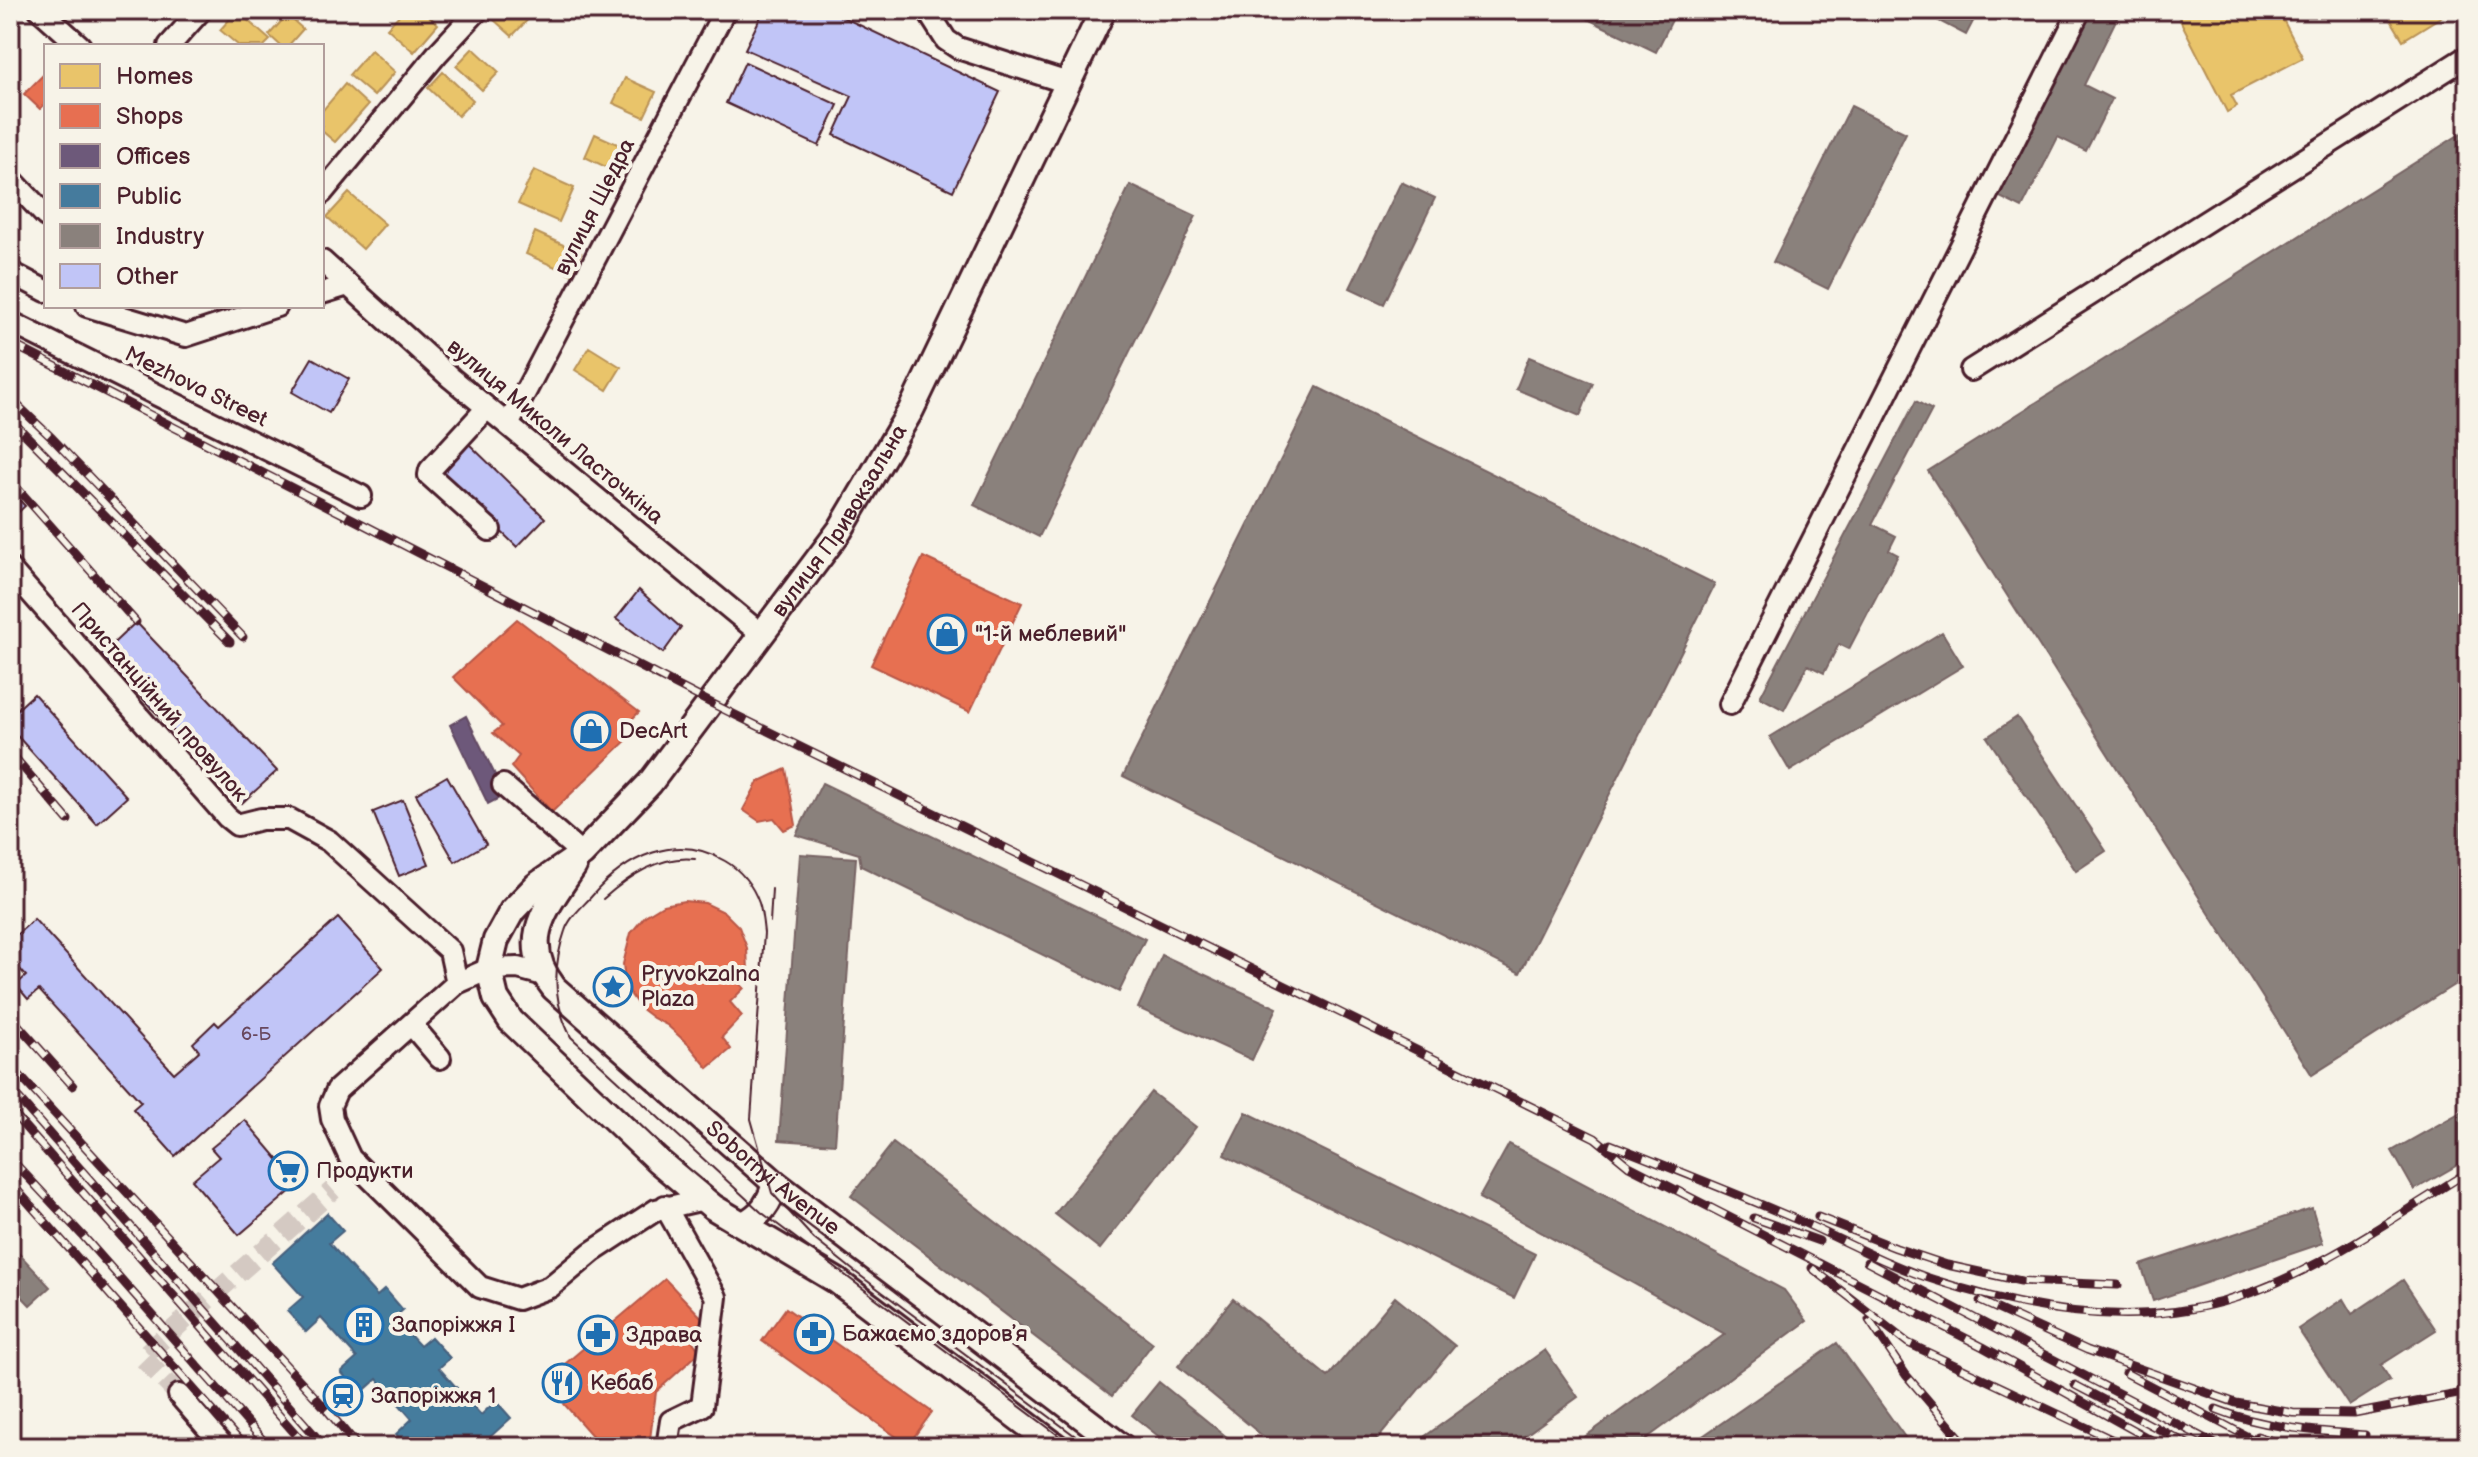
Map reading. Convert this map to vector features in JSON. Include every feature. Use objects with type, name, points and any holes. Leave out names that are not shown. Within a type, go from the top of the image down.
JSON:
[{"type":"main road","name":"вулиця Привокзальна","points":[[489,969],[496,940],[512,911],[537,885],[582,854],[662,769],[840,530],[911,410],[1103,10]]},
{"type":"main road","points":[[544,975],[536,946],[537,929],[543,912],[582,854]]},
{"type":"main road","name":"Sobornyi Avenue","points":[[489,969],[496,998],[511,1021],[657,1160],[704,1199],[837,1281],[1057,1447]]},
{"type":"main road","name":"Sobornyi Avenue","points":[[544,975],[554,988],[775,1183],[1122,1447]]},
{"type":"main road","points":[[744,1224],[767,1206],[775,1183]]},
{"type":"street","points":[[40,10],[78,44]]},
{"type":"street","points":[[171,44],[201,10]]},
{"type":"street","points":[[324,191],[437,54],[478,10]]},
{"type":"street","name":"вулиця Щедра","points":[[508,425],[725,10]]},
{"type":"street","points":[[927,10],[946,40],[958,48],[1068,83]]},
{"type":"street","points":[[1730,704],[2080,10]]},
{"type":"street","points":[[1971,370],[2468,56]]},
{"type":"street","points":[[10,178],[44,214]]},
{"type":"street","name":"вулиця Миколи Ласточкіна","points":[[324,263],[487,408],[761,634]]},
{"type":"street","points":[[10,272],[44,290]]},
{"type":"street","points":[[324,292],[348,285]]},
{"type":"street","points":[[94,308],[186,336],[260,308]]},
{"type":"street","name":"Mezhova Street","points":[[10,322],[361,496]]},
{"type":"street","points":[[487,408],[430,470],[429,475],[490,530]]},
{"type":"street","name":"Пристанційний провулок","points":[[10,569],[227,817],[237,825],[261,819],[289,819],[329,841],[450,951],[457,983]]},
{"type":"street","points":[[503,785],[582,854]]},
{"type":"street","points":[[544,975],[518,968],[489,969],[457,983],[337,1090],[330,1106],[332,1119],[350,1158],[480,1287],[518,1299],[550,1287],[592,1252],[665,1206],[704,1199]]},
{"type":"street","points":[[411,1024],[440,1058]]},
{"type":"street","points":[[665,1206],[716,1297],[702,1406],[671,1421],[667,1447]]},
{"type":"street","points":[[179,1395],[224,1447]]},
{"type":"building: Homes","points":[[404,10],[422,10],[438,24],[414,52],[387,28]]},
{"type":"building: Homes","points":[[502,10],[537,10],[512,36],[493,19]]},
{"type":"building: Homes","points":[[2175,10],[2278,10],[2303,58],[2231,95],[2237,106],[2227,112]]},
{"type":"building: Homes","points":[[2385,10],[2452,10],[2403,40]]},
{"type":"building: Homes","points":[[237,11],[270,40],[266,44],[237,44],[220,30]]},
{"type":"building: Homes","points":[[287,15],[303,29],[290,44],[279,44],[269,35]]},
{"type":"building: Homes","points":[[473,48],[499,72],[482,90],[456,66]]},
{"type":"building: Homes","points":[[371,50],[395,72],[374,96],[349,75]]},
{"type":"building: Homes","points":[[443,72],[473,100],[458,116],[428,88]]},
{"type":"building: Homes","points":[[625,78],[656,92],[644,117],[613,103]]},
{"type":"building: Homes","points":[[345,84],[368,105],[335,142],[324,133],[324,109]]},
{"type":"building: Homes","points":[[595,134],[624,147],[614,171],[585,157]]},
{"type":"building: Homes","points":[[534,170],[574,188],[559,222],[518,204]]},
{"type":"building: Homes","points":[[349,193],[385,224],[363,249],[327,217]]},
{"type":"building: Homes","points":[[535,232],[581,253],[571,274],[526,254]]},
{"type":"building: Homes","points":[[589,347],[621,367],[607,390],[575,370]]},
{"type":"building: Shops","points":[[44,74],[44,105],[40,109],[24,94]]},
{"type":"building: Shops","name":"\"1-й меблевий\"","points":[[923,557],[1022,603],[970,712],[871,665]]},
{"type":"building: Shops","points":[[517,619],[639,712],[624,727],[631,736],[552,812],[511,767],[519,756],[493,733],[502,726],[453,677]]},
{"type":"building: Shops","points":[[786,769],[796,825],[784,830],[774,818],[759,821],[743,810],[758,782]]},
{"type":"building: Shops","points":[[684,901],[705,903],[724,912],[739,927],[747,948],[748,970],[740,984],[744,988],[730,1002],[742,1016],[722,1037],[731,1049],[708,1068],[667,1025],[640,1008],[625,980],[623,964],[631,933],[645,916],[663,905]]},
{"type":"building: Shops","points":[[665,1279],[704,1320],[687,1333],[700,1352],[656,1392],[649,1447],[602,1447],[564,1404],[571,1394],[553,1374]]},
{"type":"building: Shops","points":[[786,1308],[932,1412],[908,1445],[762,1341]]},
{"type":"building: Offices","points":[[466,716],[505,795],[488,804],[450,725]]},
{"type":"building: Public","name":"Запорiжжя I","points":[[327,1213],[343,1231],[329,1243],[377,1296],[385,1289],[403,1310],[394,1318],[420,1346],[431,1337],[450,1358],[439,1368],[481,1415],[496,1401],[511,1418],[479,1447],[439,1447],[429,1436],[416,1447],[407,1447],[396,1434],[412,1419],[377,1379],[360,1394],[341,1372],[357,1358],[321,1318],[306,1332],[287,1311],[303,1297],[272,1263]]},
{"type":"building: Industry","points":[[1569,10],[1651,10],[1672,20],[1656,52]]},
{"type":"building: Industry","points":[[1918,10],[1979,10],[1966,35]]},
{"type":"building: Industry","points":[[2086,10],[2102,10],[2117,18],[2084,85],[2112,99],[2086,151],[2058,137],[2022,208],[1994,194]]},
{"type":"building: Industry","points":[[1851,106],[1906,133],[1828,289],[1773,262]]},
{"type":"building: Industry","points":[[2468,129],[2468,976],[2312,1075],[1928,471]]},
{"type":"building: Industry","points":[[1401,182],[1435,198],[1384,304],[1350,288]]},
{"type":"building: Industry","points":[[1130,185],[1196,216],[1039,537],[974,505]]},
{"type":"building: Industry","points":[[1529,357],[1593,383],[1580,416],[1516,389]]},
{"type":"building: Industry","points":[[1317,387],[1715,584],[1520,973],[1123,776]]},
{"type":"building: Industry","points":[[1916,401],[1932,410],[1872,524],[1896,536],[1889,550],[1898,555],[1849,649],[1839,644],[1824,673],[1808,665],[1784,710],[1760,697]]},
{"type":"building: Industry","points":[[1942,632],[1963,666],[1790,771],[1770,737]]},
{"type":"building: Industry","points":[[2017,717],[2106,851],[2076,871],[1987,737]]},
{"type":"building: Industry","points":[[822,783],[1145,939],[1119,992],[861,866],[859,854],[796,835]]},
{"type":"building: Industry","points":[[800,854],[856,858],[835,1144],[779,1140]]},
{"type":"building: Industry","points":[[1162,955],[1277,1008],[1252,1060],[1138,1008]]},
{"type":"building: Industry","points":[[1151,1092],[1196,1127],[1100,1249],[1055,1214]]},
{"type":"building: Industry","points":[[2468,1108],[2468,1159],[2414,1190],[2392,1151]]},
{"type":"building: Industry","points":[[1246,1112],[1535,1254],[1514,1298],[1224,1155]]},
{"type":"building: Industry","points":[[893,1143],[1153,1343],[1112,1396],[851,1196]]},
{"type":"building: Industry","points":[[1509,1144],[1784,1290],[1807,1321],[1635,1447],[1571,1447],[1725,1334],[1479,1198]]},
{"type":"building: Industry","points":[[2312,1208],[2323,1243],[2153,1301],[2141,1265]]},
{"type":"building: Industry","points":[[10,1244],[50,1287],[30,1305],[10,1284]]},
{"type":"building: Industry","points":[[2403,1280],[2436,1330],[2381,1365],[2390,1380],[2349,1406],[2298,1329],[2343,1299],[2352,1314]]},
{"type":"building: Industry","points":[[1395,1297],[1455,1346],[1371,1447],[1276,1447],[1178,1366],[1233,1299],[1328,1377]]},
{"type":"building: Industry","points":[[1837,1343],[1912,1447],[1687,1447]]},
{"type":"building: Industry","points":[[1545,1350],[1578,1397],[1509,1447],[1410,1447]]},
{"type":"building: Industry","points":[[1159,1382],[1239,1447],[1172,1447],[1132,1415]]},
{"type":"building: Other","points":[[764,10],[828,10],[1000,92],[953,191],[834,135],[852,96],[745,49]]},
{"type":"building: Other","points":[[745,62],[838,105],[819,146],[726,103]]},
{"type":"building: Other","points":[[312,358],[349,379],[329,413],[292,392]]},
{"type":"building: Other","points":[[467,442],[545,518],[517,547],[439,471]]},
{"type":"building: Other","points":[[10,490],[25,506],[10,520]]},
{"type":"building: Other","points":[[639,590],[681,628],[663,653],[616,619]]},
{"type":"building: Other","points":[[136,622],[277,771],[242,803],[101,655]]},
{"type":"building: Other","points":[[34,694],[127,797],[97,824],[10,728],[10,716]]},
{"type":"building: Other","points":[[447,776],[486,844],[455,862],[416,794]]},
{"type":"building: Other","points":[[403,800],[429,864],[399,876],[373,812]]},
{"type":"building: Other","points":[[338,918],[383,968],[175,1156],[133,1109],[141,1102],[39,990],[28,999],[16,985],[26,976],[10,958],[10,941],[34,919],[174,1073],[199,1051],[193,1043],[215,1022],[219,1026]]},
{"type":"building: Other","points":[[245,1120],[299,1184],[239,1235],[192,1180],[219,1157],[211,1148]]},
{"type":"tunnel","points":[[179,1395],[142,1357],[333,1190]]},
{"type":"tram line","points":[[1074,1447],[761,1212],[571,1037],[561,1011],[556,985],[561,945],[573,917],[619,870],[652,853],[688,848],[707,852],[725,861],[746,879],[759,903],[764,933],[751,1119],[772,1193],[814,1239],[854,1271],[1090,1447]]},
{"type":"tram line","points":[[603,899],[623,882],[657,864],[695,859]]},
{"type":"tram line","points":[[770,922],[772,889]]},
{"type":"railway","points":[[10,343],[711,703],[1595,1138],[1629,1166],[1983,1347],[2164,1447]]},
{"type":"railway","points":[[10,398],[243,637]]},
{"type":"railway","points":[[10,419],[230,642]]},
{"type":"railway","points":[[10,480],[136,622]]},
{"type":"railway","points":[[10,752],[68,820]]},
{"type":"railway","points":[[10,1016],[73,1086]]},
{"type":"railway","points":[[10,1065],[358,1447]]},
{"type":"railway","points":[[10,1089],[325,1447]]},
{"type":"railway","points":[[10,1110],[307,1447]]},
{"type":"railway","points":[[1610,1144],[1778,1212],[1918,1274],[2005,1300],[2077,1312],[2114,1314],[2186,1310],[2255,1291],[2319,1263],[2468,1172]]},
{"type":"railway","points":[[10,1158],[269,1447]]},
{"type":"railway","points":[[10,1182],[245,1447]]},
{"type":"railway","points":[[1818,1217],[1947,1265],[2021,1281],[2118,1285]]},
{"type":"railway","points":[[1754,1218],[1819,1241]]},
{"type":"railway","points":[[1867,1262],[2221,1447]]},
{"type":"railway","points":[[1812,1268],[1908,1343],[2128,1447]]},
{"type":"railway","points":[[1980,1301],[2087,1350],[2236,1403],[2293,1413],[2354,1414],[2468,1392]]},
{"type":"railway","points":[[1869,1320],[1906,1375],[1968,1447]]},
{"type":"railway","points":[[2126,1373],[2267,1447]]},
{"type":"railway","points":[[2075,1385],[2193,1447]]},
{"type":"railway","points":[[2216,1409],[2271,1425],[2365,1435]]},
{"type":"railway","points":[[2445,1447],[2468,1435]]},
{"type":"railway","points":[[2257,1436],[2292,1447]]},
{"type":"place","name":"\"1-й меблевий\"","points":[[947,634]]},
{"type":"place","name":"DecArt","points":[[591,731]]},
{"type":"place","name":"Pryvokzalna Plaza","points":[[613,987]]},
{"type":"place","name":"Продукти","points":[[288,1171]]},
{"type":"place","name":"Запорiжжя I","points":[[364,1325]]},
{"type":"place","name":"Бажаємо здоровʼя","points":[[814,1334]]},
{"type":"place","name":"Здрава","points":[[598,1335]]},
{"type":"place","name":"Кебаб","points":[[562,1383]]},
{"type":"place","name":"Запоріжжя 1","points":[[343,1396]]}]
